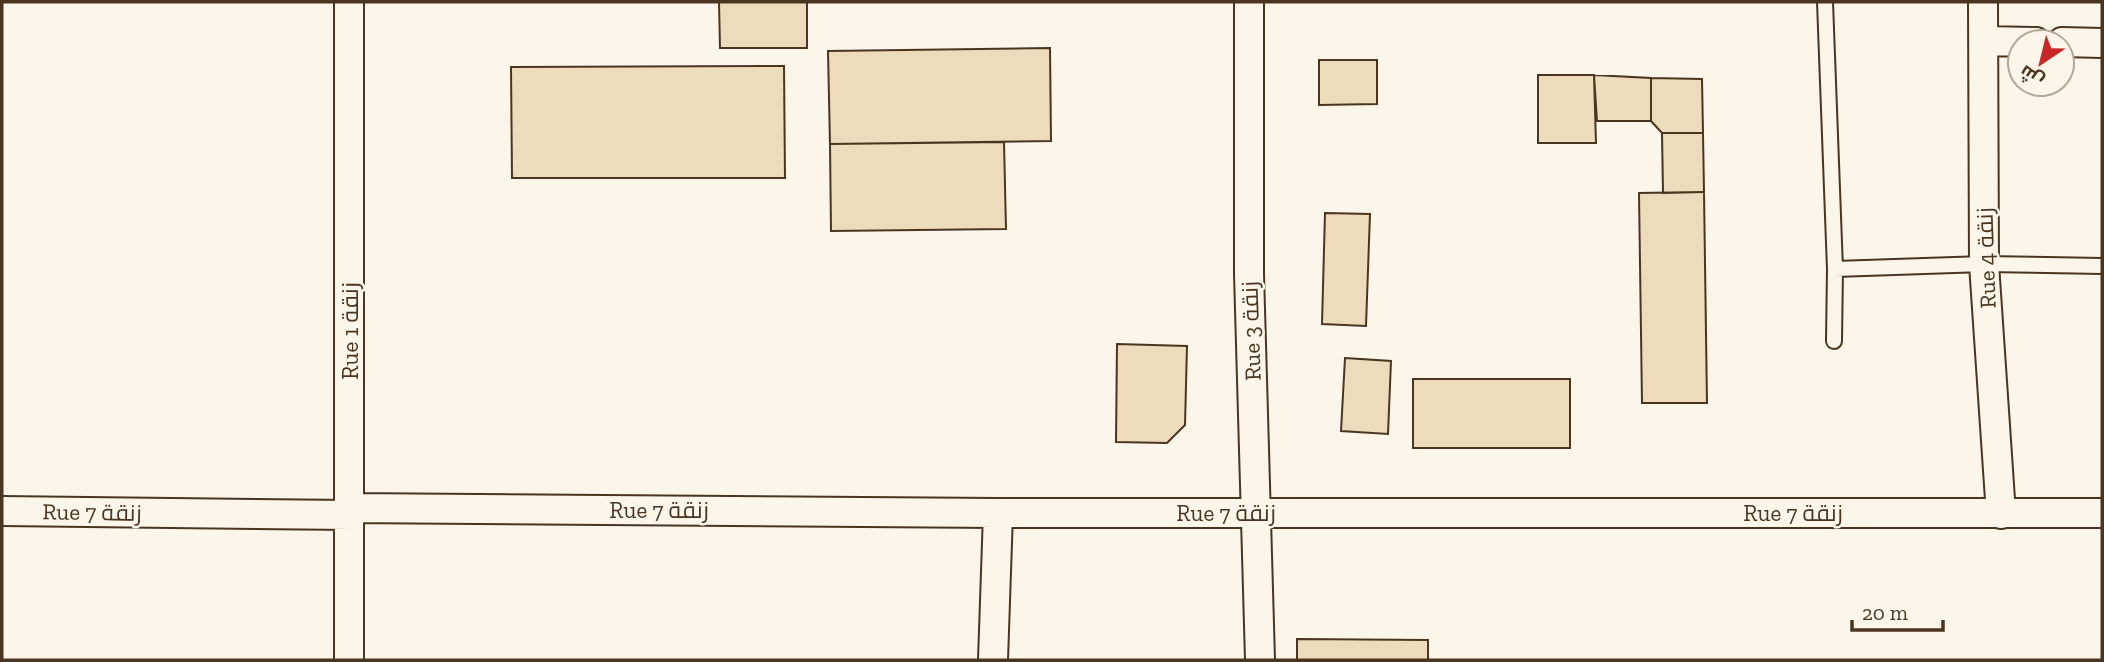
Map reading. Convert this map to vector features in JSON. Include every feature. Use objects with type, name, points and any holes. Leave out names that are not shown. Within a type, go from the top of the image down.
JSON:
[{"type":"street","name":"Rue 1 زنقة","points":[[349,2],[349,660]]},
{"type":"street","name":"Rue 3 زنقة","points":[[1249,2],[1249,274],[1260,660]]},
{"type":"street","name":"Rue 4 زنقة","points":[[1983,2],[1984,264],[2001,514]]},
{"type":"street","points":[[1985,41],[2006,41]]},
{"type":"street","points":[[2076,43],[2102,43]]},
{"type":"street","name":"Rue 7 زنقة","points":[[2,511],[2102,513]]},
{"type":"street","points":[[993,660],[998,513]]},
{"type":"lane","points":[[1825,2],[1835,268],[1834,341]]},
{"type":"lane","points":[[1835,268],[1984,264],[2102,266]]},
{"type":"building","points":[[719,2],[807,2],[807,48],[720,48]]},
{"type":"building","points":[[1050,48],[1051,141],[830,144],[828,51]]},
{"type":"building","points":[[1319,60],[1377,60],[1377,104],[1319,105]]},
{"type":"building","points":[[784,66],[785,178],[512,178],[511,67]]},
{"type":"building","points":[[1538,75],[1594,75],[1596,143],[1538,143]]},
{"type":"building","points":[[1594,75],[1651,78],[1651,121],[1597,121]]},
{"type":"building","points":[[1651,78],[1702,79],[1703,133],[1662,133],[1651,121]]},
{"type":"building","points":[[1662,133],[1703,133],[1704,192],[1663,193]]},
{"type":"building","points":[[1004,142],[1006,229],[831,231],[830,144]]},
{"type":"building","points":[[1704,192],[1707,403],[1642,403],[1639,193]]},
{"type":"building","points":[[1325,213],[1370,214],[1366,326],[1322,324]]},
{"type":"building","points":[[1117,344],[1187,346],[1185,425],[1167,443],[1116,442]]},
{"type":"building","points":[[1345,358],[1391,361],[1388,434],[1341,431]]},
{"type":"building","points":[[1413,379],[1570,379],[1570,448],[1413,448]]},
{"type":"building","points":[[1297,639],[1428,640],[1428,660],[1297,660]]}]
